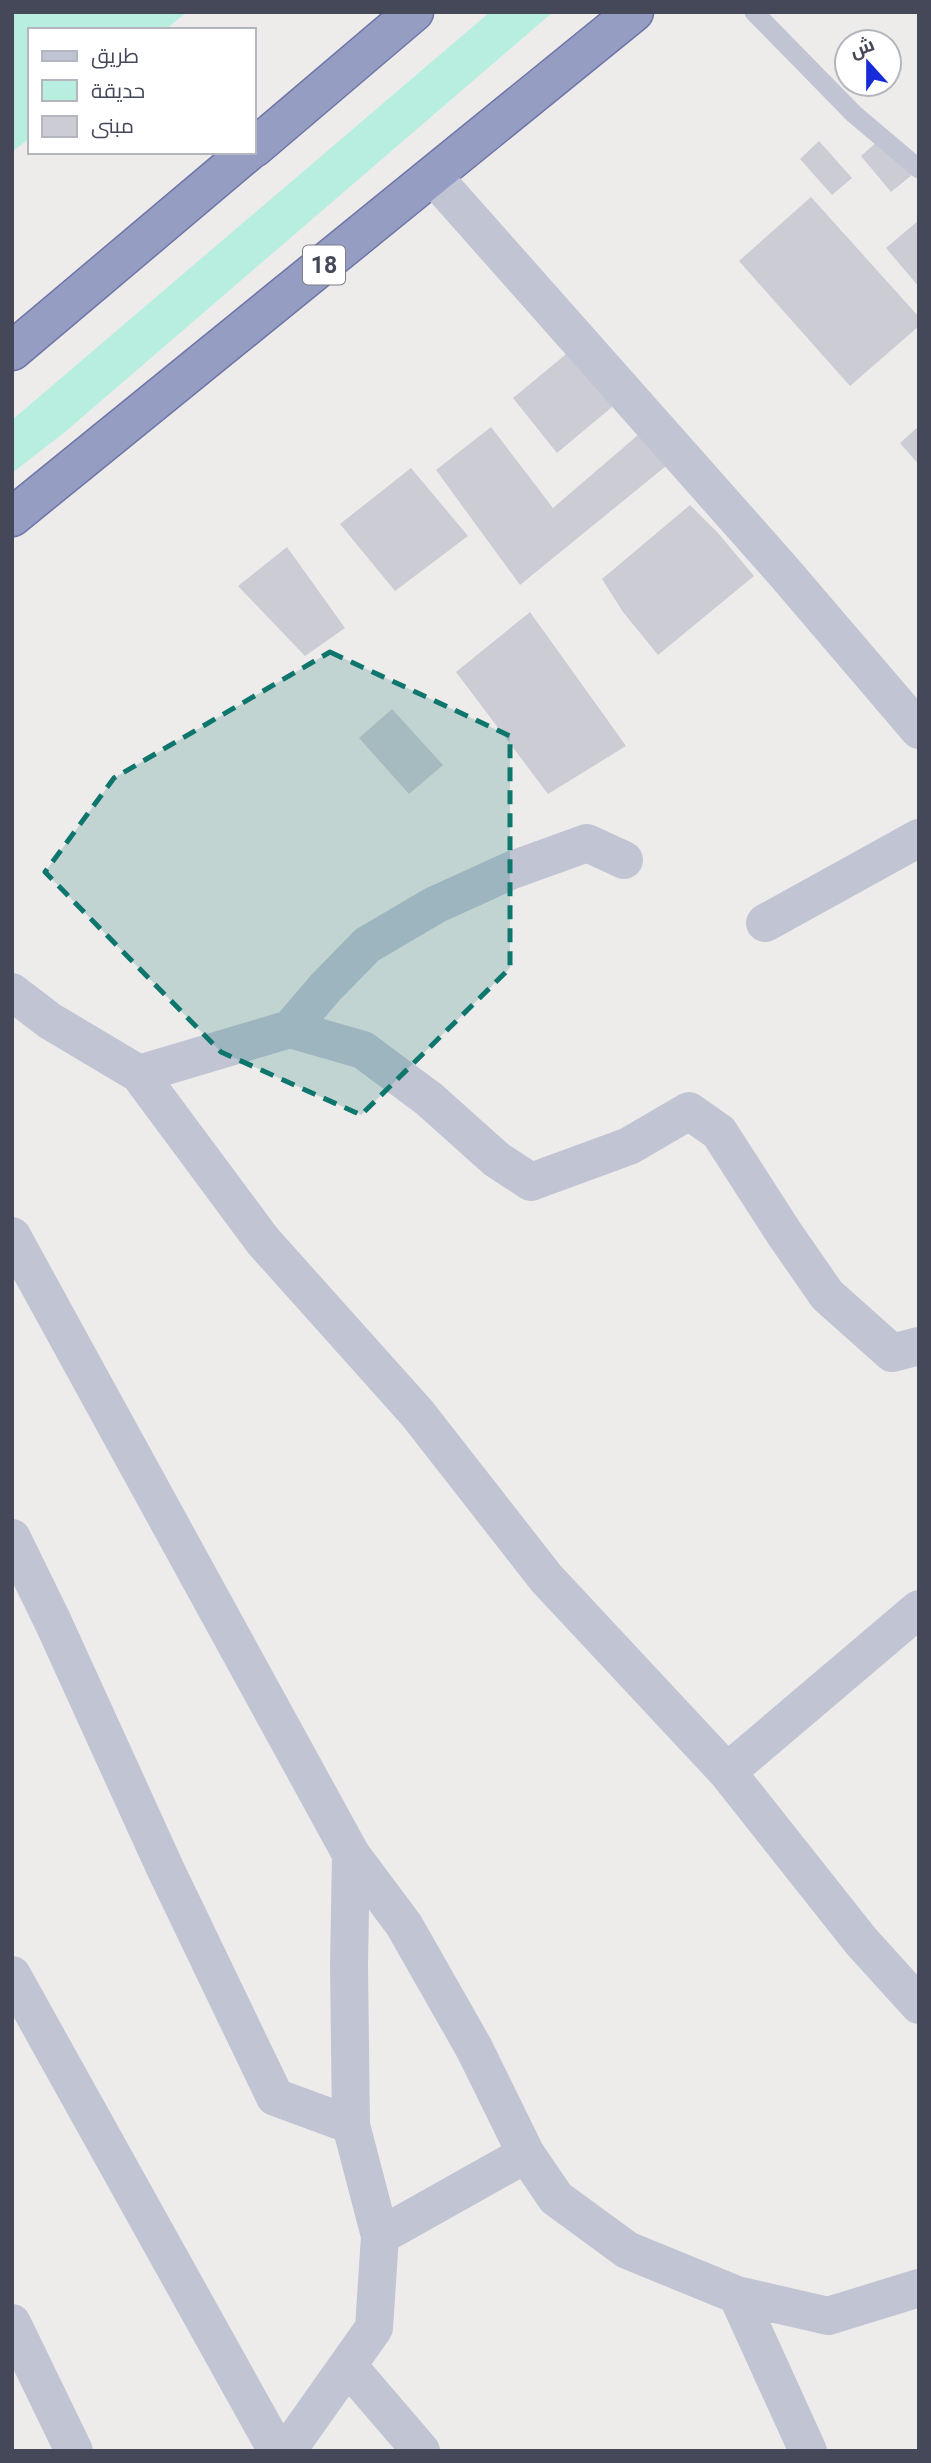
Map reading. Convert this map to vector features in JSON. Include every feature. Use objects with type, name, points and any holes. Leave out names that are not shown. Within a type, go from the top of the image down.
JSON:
[{"type":"highway","points":[[256,146],[414,12]]},
{"type":"highway","name":"18","points":[[12,517],[634,12]]},
{"type":"highway","points":[[12,351],[246,154]]},
{"type":"street","points":[[433,176],[784,572],[919,730]]},
{"type":"street","points":[[765,923],[919,838]]},
{"type":"street","points":[[290,1029],[367,945],[435,905],[512,870],[587,844],[625,860]]},
{"type":"street","points":[[12,992],[50,1021],[139,1073],[262,1241],[417,1413],[546,1578],[727,1772],[861,1941],[919,2004]]},
{"type":"street","points":[[139,1073],[290,1029],[363,1050],[429,1099],[496,1159],[531,1182],[629,1146],[689,1111],[719,1132],[827,1295],[891,1353],[919,1346]]},
{"type":"street","points":[[12,1236],[351,1854],[411,1936],[474,2048],[526,2154],[556,2198],[627,2250],[737,2295],[828,2316],[919,2288]]},
{"type":"street","points":[[12,1538],[275,2097],[351,2125]]},
{"type":"street","points":[[727,1772],[919,1609]]},
{"type":"street","points":[[287,2451],[374,2328],[380,2236],[351,2125],[351,1854]]},
{"type":"street","points":[[12,1975],[277,2451]]},
{"type":"street","points":[[380,2236],[526,2154]]},
{"type":"street","points":[[737,2295],[808,2451]]},
{"type":"street","points":[[12,2323],[74,2451]]},
{"type":"street","points":[[348,2366],[421,2451]]},
{"type":"lane","points":[[754,12],[854,114],[919,169]]},
{"type":"highlighted area","points":[[330,652],[510,736],[510,968],[361,1115],[221,1052],[45,872],[114,778]]},
{"type":"green space","points":[[12,12],[187,12],[167,28],[28,28],[28,140],[12,152]]},
{"type":"green space","points":[[490,12],[553,12],[65,432],[12,473],[12,420]]},
{"type":"building","points":[[881,138],[912,175],[891,192],[861,156]]},
{"type":"building","points":[[819,141],[852,178],[832,195],[800,159]]},
{"type":"building","points":[[811,197],[919,317],[919,326],[850,386],[739,261]]},
{"type":"building","points":[[919,220],[919,287],[886,248]]},
{"type":"building","points":[[571,350],[618,402],[557,453],[513,398]]},
{"type":"building","points":[[919,426],[919,465],[900,443]]},
{"type":"building","points":[[491,427],[553,508],[638,435],[666,466],[520,585],[436,470]]},
{"type":"building","points":[[411,468],[468,536],[395,591],[340,524]]},
{"type":"building","points":[[690,505],[754,576],[658,655],[623,612],[602,579]]},
{"type":"building","points":[[287,547],[345,628],[305,656],[238,586]]},
{"type":"building","points":[[530,612],[626,746],[548,794],[456,672]]},
{"type":"building","points":[[392,709],[443,765],[409,794],[359,738]]}]
